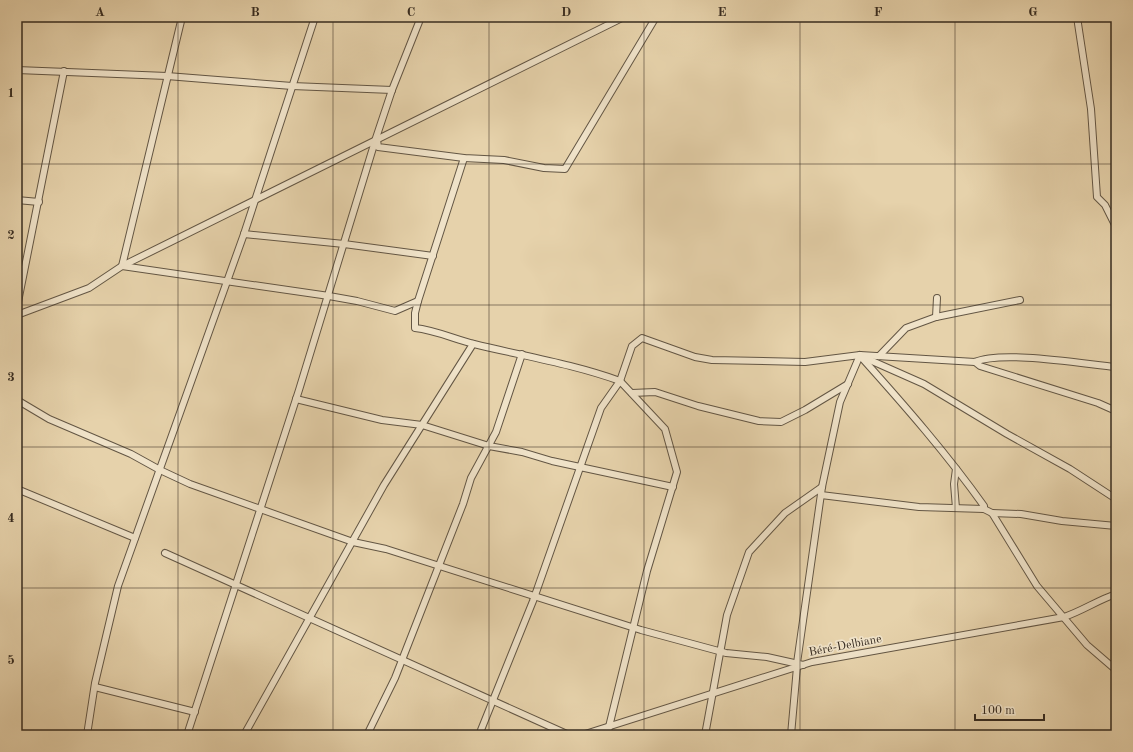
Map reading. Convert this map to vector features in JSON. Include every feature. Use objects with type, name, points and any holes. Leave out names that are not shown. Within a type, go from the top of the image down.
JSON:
[{"type":"street","points":[[122,266],[182,17]]},
{"type":"street","points":[[86,735],[95,687],[118,586],[244,234],[315,17]]},
{"type":"street","points":[[187,735],[329,296],[376,138],[392,90],[420,19],[426,17]]},
{"type":"street","points":[[17,315],[88,288],[122,266],[376,138],[445,107],[624,17]]},
{"type":"street","points":[[376,138],[378,147],[464,158],[504,160],[544,168],[565,170],[656,17]]},
{"type":"street","points":[[1078,17],[1091,109],[1097,197],[1105,205],[1116,227]]},
{"type":"street","points":[[17,70],[167,76],[292,86],[392,90]]},
{"type":"street","points":[[17,307],[64,71]]},
{"type":"street","points":[[464,158],[418,301],[415,313],[415,328],[424,329],[473,344],[596,372],[620,381],[665,429],[677,472],[647,571],[607,735]]},
{"type":"street","points":[[17,200],[39,202]]},
{"type":"street","points":[[244,234],[344,244],[433,256]]},
{"type":"street","points":[[122,266],[329,296],[357,301],[395,311],[418,301]]},
{"type":"street","points":[[936,317],[937,298]]},
{"type":"street","points":[[879,356],[906,328],[936,317],[1020,300]]},
{"type":"street","points":[[480,735],[535,596],[602,408],[620,381],[632,346],[642,338],[695,356],[712,360],[805,362],[860,355],[975,362],[984,358],[1028,358],[1116,367]]},
{"type":"street","points":[[244,735],[384,485],[473,344]]},
{"type":"street","points":[[367,735],[402,660],[463,504],[471,478],[496,432],[522,354]]},
{"type":"street","points":[[791,735],[822,487],[840,402],[860,355]]},
{"type":"street","points":[[860,355],[919,422],[984,506],[984,510]]},
{"type":"street","points":[[860,355],[924,384],[1006,434],[1070,469],[1116,498]]},
{"type":"street","points":[[975,362],[980,366],[1098,403],[1116,411]]},
{"type":"street","points":[[632,393],[655,392],[698,406],[744,417],[781,422],[805,410],[848,383]]},
{"type":"street","points":[[296,399],[382,420],[422,425],[488,446],[522,452],[581,468],[673,487]]},
{"type":"street","points":[[17,400],[49,419],[131,454],[160,470],[261,509],[353,542],[386,549],[633,628],[720,651],[766,657],[799,665]]},
{"type":"street","points":[[956,469],[954,484],[956,508]]},
{"type":"street","points":[[705,735],[727,615],[749,552],[786,513],[822,487]]},
{"type":"street","points":[[17,489],[135,538]]},
{"type":"street","points":[[821,495],[913,507],[984,510],[992,513],[1021,514],[1062,521],[1116,526]]},
{"type":"street","points":[[992,513],[1037,586],[1087,645],[1116,670]]},
{"type":"street","points":[[165,553],[308,619],[569,735]]},
{"type":"street","name":"Béré-Delbiane","points":[[584,735],[799,665],[1064,617],[1077,613],[1102,599],[1116,594]]},
{"type":"street","points":[[95,687],[195,712]]}]
